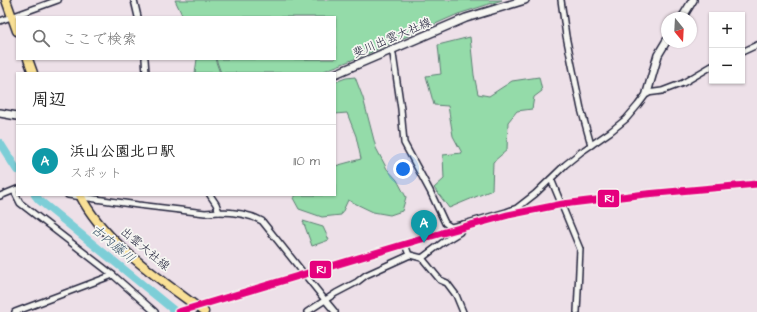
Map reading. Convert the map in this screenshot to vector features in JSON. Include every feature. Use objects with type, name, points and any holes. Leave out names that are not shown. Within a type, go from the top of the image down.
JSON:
[{"type":"main road","points":[[6,0],[16,28]]},
{"type":"main road","name":"斐川出雲大社線","points":[[336,74],[466,18],[516,1],[525,0]]},
{"type":"main road","points":[[686,12],[693,0]]},
{"type":"main road","points":[[647,93],[658,55],[662,48]]},
{"type":"main road","points":[[28,60],[33,72]]},
{"type":"main road","points":[[0,113],[16,116]]},
{"type":"main road","name":"出雲大社線","points":[[80,196],[91,214],[112,238],[134,258],[204,312]]},
{"type":"street","points":[[0,21],[58,0]]},
{"type":"street","points":[[134,0],[138,16]]},
{"type":"street","points":[[561,0],[566,36],[581,109],[591,145]]},
{"type":"street","points":[[745,51],[757,45]]},
{"type":"street","points":[[392,50],[404,143],[430,191],[445,223],[451,227],[517,208],[535,194],[565,165],[626,119],[647,93],[683,83],[709,68]]},
{"type":"street","points":[[145,60],[146,72]]},
{"type":"street","points":[[551,179],[580,249],[577,312]]},
{"type":"street","points":[[0,196],[15,190]]},
{"type":"street","points":[[17,196],[20,203],[113,275],[155,312]]},
{"type":"street","points":[[80,196],[205,213],[230,212],[254,217],[262,221],[336,312]]},
{"type":"street","points":[[211,196],[219,212]]},
{"type":"street","points":[[422,258],[460,232],[464,224]]},
{"type":"street","points":[[406,247],[409,255]]},
{"type":"street","points":[[307,312],[366,275],[409,255],[422,258],[440,280],[447,283],[456,294],[463,312]]},
{"type":"street","points":[[16,312],[113,275]]},
{"type":"green space","points":[[175,0],[502,0],[458,14],[367,54],[322,72],[221,72],[216,60],[336,60],[336,16],[183,16]]},
{"type":"green space","points":[[470,37],[474,75],[478,94],[489,96],[512,81],[539,77],[542,91],[534,97],[532,109],[517,111],[508,122],[507,150],[493,162],[492,190],[449,208],[434,188],[444,179],[443,155],[462,153],[453,136],[448,106],[434,105],[426,76],[441,74],[438,45]]},
{"type":"green space","points":[[197,60],[215,60],[220,72],[195,72]]},
{"type":"green space","points":[[355,77],[363,98],[376,148],[387,169],[397,180],[406,197],[402,211],[390,215],[373,212],[348,200],[341,215],[322,217],[299,209],[293,198],[296,196],[336,196],[336,166],[361,159],[356,136],[347,113],[336,114],[336,82]]},
{"type":"green space","points":[[303,221],[323,227],[329,240],[312,246]]},
{"type":"waterway","name":"古内藤川","points":[[0,143],[16,168]]},
{"type":"waterway","name":"古内藤川","points":[[36,196],[176,312]]},
{"type":"transit line","name":"R1","points":[[178,312],[442,233],[508,215],[563,204],[646,194],[757,184]]},
{"type":"place","name":"浜山公園北口駅","points":[[424,243]]}]
